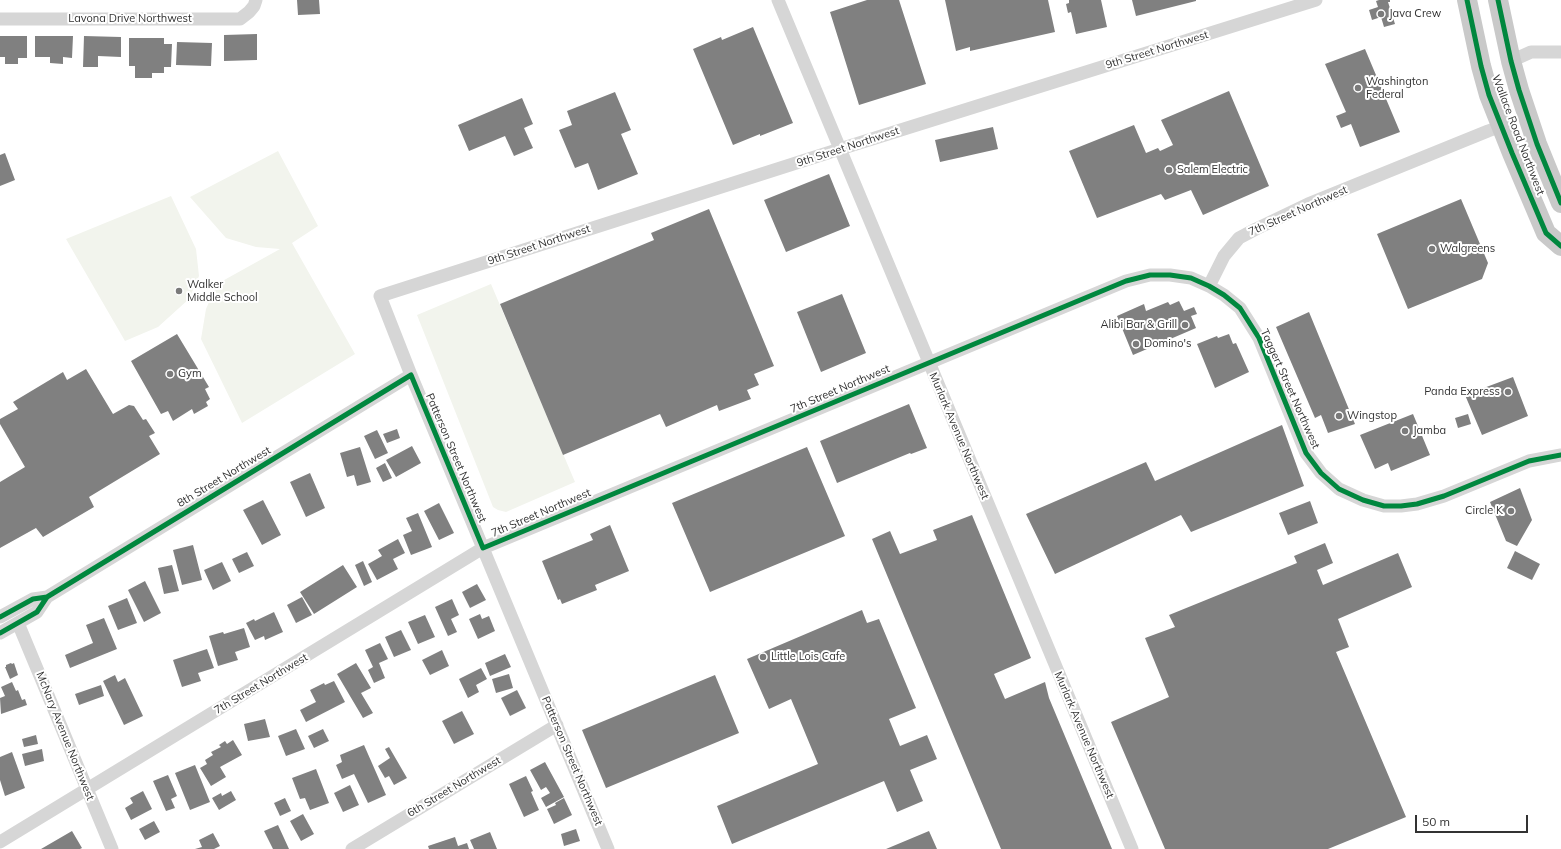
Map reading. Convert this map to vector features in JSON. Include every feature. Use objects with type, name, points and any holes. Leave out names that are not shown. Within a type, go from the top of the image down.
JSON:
[{"type":"main road","name":"Wallace Road Northwest","points":[[1467,0],[1488,91],[1512,153],[1546,233],[1561,246]]},
{"type":"main road","name":"Wallace Road Northwest","points":[[1498,0],[1511,61],[1537,144],[1561,203]]},
{"type":"street","name":"Murlark Avenue Northwest","points":[[778,0],[1132,849]]},
{"type":"street","name":"9th Street Northwest","points":[[380,296],[840,149],[1316,0]]},
{"type":"street","name":"Lavona Drive Northwest","points":[[0,18],[240,19],[249,12],[255,3]]},
{"type":"street","points":[[1511,61],[1531,52],[1561,52]]},
{"type":"street","name":"7th Street Northwest","points":[[0,842],[88,790],[482,548],[1126,281],[1150,275],[1170,275],[1191,278],[1209,286],[1224,256],[1239,238],[1308,204],[1502,126]]},
{"type":"street","name":"Taggert Street Northwest","points":[[1209,286],[1224,295],[1240,308],[1259,338],[1306,453],[1321,473],[1339,489],[1363,500],[1384,506],[1417,504],[1444,496],[1529,461],[1561,455]]},
{"type":"street","name":"Patterson Street Northwest","points":[[380,296],[410,375],[608,849]]},
{"type":"street","name":"8th Street Northwest","points":[[0,617],[33,599],[47,597],[410,375]]},
{"type":"street","name":"8th Street Northwest","points":[[0,633],[37,612],[47,597]]},
{"type":"street","name":"McNary Avenue Northwest","points":[[18,622],[112,849]]},
{"type":"street","name":"6th Street Northwest","points":[[352,849],[556,725]]},
{"type":"shaded area","points":[[278,151],[318,226],[292,243],[355,354],[242,423],[201,339],[206,309],[217,284],[280,249],[256,247],[226,238],[190,197]]},
{"type":"shaded area","points":[[171,196],[196,249],[199,276],[189,299],[158,327],[125,341],[66,239]]},
{"type":"shaded area","points":[[491,284],[575,482],[506,512],[493,507],[417,315]]},
{"type":"building","points":[[297,0],[319,0],[320,14],[298,15]]},
{"type":"building","points":[[867,0],[899,0],[926,84],[859,105],[830,12]]},
{"type":"building","points":[[945,0],[1048,0],[1055,32],[970,51],[970,47],[956,51]]},
{"type":"building","points":[[1069,0],[1101,0],[1107,27],[1076,34],[1071,12],[1068,13],[1066,4],[1069,3]]},
{"type":"building","points":[[1132,0],[1196,0],[1196,1],[1136,16]]},
{"type":"building","name":"Java Crew","points":[[1390,0],[1390,2],[1388,2],[1395,24],[1384,27],[1381,17],[1372,20],[1369,10],[1378,7],[1376,1]]},
{"type":"building","points":[[753,27],[793,123],[733,145],[693,49],[721,37],[722,40]]},
{"type":"building","points":[[257,34],[257,60],[224,61],[224,35]]},
{"type":"building","points":[[0,36],[27,36],[27,58],[18,58],[18,64],[5,64],[5,57],[0,57]]},
{"type":"building","points":[[35,36],[73,36],[72,58],[63,57],[63,64],[50,63],[50,57],[35,57]]},
{"type":"building","points":[[84,36],[121,37],[121,57],[98,56],[98,67],[83,67]]},
{"type":"building","points":[[129,38],[164,38],[164,44],[172,44],[171,67],[164,67],[164,73],[152,73],[152,78],[135,78],[135,66],[129,66]]},
{"type":"building","points":[[177,42],[212,43],[211,66],[176,65]]},
{"type":"building","name":"Washington Federal","points":[[1365,49],[1400,132],[1360,147],[1351,124],[1341,128],[1336,116],[1346,112],[1325,64]]},
{"type":"building","name":"Salem Electric","points":[[1229,91],[1269,186],[1203,215],[1191,190],[1165,200],[1161,194],[1097,218],[1069,151],[1134,125],[1146,153],[1158,148],[1160,151],[1173,145],[1161,120]]},
{"type":"building","points":[[615,92],[631,130],[621,134],[638,174],[598,190],[588,163],[575,168],[559,130],[572,125],[567,111]]},
{"type":"building","points":[[522,98],[533,124],[524,128],[533,148],[514,156],[505,136],[469,151],[458,125]]},
{"type":"building","points":[[993,127],[998,149],[940,162],[935,140]]},
{"type":"building","points":[[5,153],[15,180],[0,186],[0,155]]},
{"type":"building","points":[[829,174],[850,226],[786,252],[764,200]]},
{"type":"building","name":"Walgreens","points":[[1461,199],[1488,263],[1482,279],[1408,309],[1377,234]]},
{"type":"building","points":[[709,209],[774,366],[754,374],[759,385],[747,390],[751,399],[719,411],[717,405],[666,427],[660,414],[563,455],[500,304],[654,240],[651,233]]},
{"type":"building","points":[[842,294],[866,353],[821,372],[797,312]]},
{"type":"building","points":[[1179,301],[1184,311],[1194,307],[1197,314],[1191,316],[1196,328],[1133,355],[1117,316],[1144,304],[1146,311],[1168,302],[1170,305]]},
{"type":"building","points":[[1309,312],[1355,424],[1328,433],[1321,415],[1315,418],[1276,327]]},
{"type":"building","name":"Gym","points":[[177,334],[209,387],[205,389],[210,399],[206,402],[208,406],[194,414],[192,409],[173,421],[168,411],[161,414],[131,361]]},
{"type":"building","points":[[1229,334],[1233,344],[1236,343],[1249,372],[1215,388],[1197,344],[1217,336],[1218,338]]},
{"type":"building","points":[[86,369],[113,414],[129,405],[134,406],[143,420],[146,419],[155,433],[149,436],[160,454],[89,497],[94,507],[43,537],[36,528],[0,548],[0,482],[25,467],[0,424],[0,419],[18,409],[13,402],[63,372],[67,380]]},
{"type":"building","points":[[1513,377],[1528,416],[1482,435],[1465,395]]},
{"type":"building","points":[[909,404],[927,448],[911,454],[910,453],[837,483],[820,441]]},
{"type":"building","points":[[1413,414],[1430,455],[1391,471],[1388,463],[1375,469],[1360,435]]},
{"type":"building","points":[[1468,414],[1471,424],[1458,428],[1455,418]]},
{"type":"building","points":[[1282,425],[1304,486],[1191,532],[1181,515],[1055,574],[1026,514],[1146,462],[1155,481]]},
{"type":"building","points":[[397,429],[400,438],[387,443],[383,434]]},
{"type":"building","points":[[377,430],[388,453],[375,459],[364,436]]},
{"type":"building","points":[[412,446],[421,463],[396,477],[386,460]]},
{"type":"building","points":[[360,447],[371,482],[357,486],[354,475],[347,477],[340,453]]},
{"type":"building","points":[[807,447],[845,536],[710,592],[672,503]]},
{"type":"building","points":[[385,463],[392,478],[383,482],[376,468]]},
{"type":"building","points":[[310,473],[325,508],[306,517],[290,482]]},
{"type":"building","name":"Circle K","points":[[1520,488],[1532,520],[1517,546],[1506,541],[1490,502]]},
{"type":"building","points":[[263,500],[281,535],[262,545],[243,510]]},
{"type":"building","points":[[1310,501],[1318,523],[1288,535],[1279,513]]},
{"type":"building","points":[[439,503],[454,533],[439,540],[424,511]]},
{"type":"building","points":[[418,513],[432,547],[411,555],[403,535],[412,531],[406,518]]},
{"type":"building","points":[[972,515],[1031,658],[994,674],[1005,699],[1045,682],[1049,698],[1112,849],[1001,849],[872,539],[890,531],[900,554],[937,540],[933,530]]},
{"type":"building","points":[[610,525],[629,571],[595,585],[597,590],[562,604],[560,599],[558,600],[542,561],[593,540],[590,534]]},
{"type":"building","points":[[398,539],[405,553],[393,559],[398,569],[377,580],[368,564],[382,556],[378,550]]},
{"type":"building","points":[[1325,543],[1333,563],[1317,570],[1323,585],[1398,553],[1412,587],[1338,619],[1349,647],[1336,652],[1406,817],[1328,849],[1165,849],[1111,722],[1169,697],[1145,638],[1175,627],[1169,615],[1297,563],[1294,556]]},
{"type":"building","points":[[193,545],[202,580],[182,585],[173,550]]},
{"type":"building","points":[[1515,551],[1540,564],[1532,580],[1507,568]]},
{"type":"building","points":[[247,552],[254,566],[239,573],[232,559]]},
{"type":"building","points":[[363,561],[372,582],[364,586],[355,565]]},
{"type":"building","points":[[222,562],[231,581],[213,590],[204,570]]},
{"type":"building","points":[[172,565],[179,591],[164,594],[158,568]]},
{"type":"building","points":[[343,565],[357,587],[314,614],[300,592]]},
{"type":"building","points":[[145,581],[161,613],[144,622],[128,590]]},
{"type":"building","points":[[477,584],[486,600],[470,608],[462,592]]},
{"type":"building","points":[[302,597],[312,615],[296,623],[287,605]]},
{"type":"building","points":[[127,598],[137,623],[118,630],[108,606]]},
{"type":"building","points":[[452,599],[459,615],[451,619],[457,632],[448,636],[435,607]]},
{"type":"building","points":[[862,610],[867,623],[879,619],[916,708],[889,719],[900,746],[927,735],[937,759],[910,770],[923,801],[897,812],[884,781],[732,844],[717,806],[818,764],[791,699],[769,709],[747,659]]},
{"type":"building","points":[[274,612],[283,632],[265,640],[264,636],[255,640],[246,623],[254,619],[255,621]]},
{"type":"building","points":[[480,614],[482,619],[489,616],[495,631],[478,639],[469,619]]},
{"type":"building","points":[[425,615],[435,637],[418,644],[408,622]]},
{"type":"building","points":[[104,618],[117,649],[70,668],[65,655],[93,643],[86,625]]},
{"type":"building","points":[[244,628],[250,647],[235,652],[238,660],[218,666],[209,636],[223,632],[224,634]]},
{"type":"building","points":[[401,630],[411,650],[394,657],[385,637]]},
{"type":"building","points":[[380,643],[388,659],[379,663],[385,678],[374,683],[368,670],[373,667],[365,650]]},
{"type":"building","points":[[207,649],[214,668],[198,673],[201,681],[182,687],[173,660]]},
{"type":"building","points":[[442,650],[449,666],[430,675],[422,660]]},
{"type":"building","points":[[505,654],[511,667],[490,676],[485,663]]},
{"type":"building","points":[[11,663],[14,663],[18,675],[10,679],[5,667]]},
{"type":"building","points":[[356,663],[371,688],[361,693],[373,713],[363,718],[337,674]]},
{"type":"building","points":[[481,668],[487,679],[476,685],[479,692],[468,698],[459,679]]},
{"type":"building","points":[[509,674],[513,688],[496,693],[492,679]]},
{"type":"building","points":[[115,675],[118,682],[125,678],[143,716],[124,725],[103,681]]},
{"type":"building","points":[[715,675],[739,733],[606,788],[582,730]]},
{"type":"building","points":[[334,681],[345,702],[306,722],[300,710],[316,702],[310,690],[324,683],[325,685]]},
{"type":"building","points":[[12,682],[16,691],[18,690],[22,700],[25,699],[27,705],[1,714],[0,698],[5,696],[1,687]]},
{"type":"building","points":[[101,685],[104,696],[79,705],[75,694]]},
{"type":"building","points":[[517,690],[526,708],[510,716],[501,698]]},
{"type":"building","points":[[462,711],[474,734],[454,744],[442,721]]},
{"type":"building","points":[[265,719],[270,737],[248,741],[244,724]]},
{"type":"building","points":[[296,729],[305,749],[286,756],[278,736]]},
{"type":"building","points":[[323,729],[329,741],[314,748],[308,736]]},
{"type":"building","points":[[36,735],[38,744],[24,747],[22,739]]},
{"type":"building","points":[[233,740],[242,755],[220,767],[226,777],[211,786],[200,768],[207,764],[205,760],[213,755],[211,752],[221,747],[219,745],[225,741],[227,744]]},
{"type":"building","points":[[364,745],[386,795],[368,803],[354,774],[342,779],[336,765],[342,762],[340,755]]},
{"type":"building","points":[[389,747],[407,778],[394,785],[389,776],[385,778],[378,766],[390,758],[385,749]]},
{"type":"building","points":[[42,749],[44,761],[25,766],[22,754]]},
{"type":"building","points":[[12,752],[25,788],[5,796],[0,780],[0,757]]},
{"type":"building","points":[[545,762],[564,797],[546,807],[541,798],[550,793],[546,787],[541,790],[530,770]]},
{"type":"building","points":[[195,765],[210,802],[190,810],[175,773]]},
{"type":"building","points":[[316,769],[329,803],[310,810],[305,798],[300,799],[292,778]]},
{"type":"building","points":[[168,775],[177,796],[171,799],[175,808],[166,811],[153,781]]},
{"type":"building","points":[[526,776],[539,810],[524,817],[509,784]]},
{"type":"building","points":[[350,785],[359,805],[343,812],[334,793]]},
{"type":"building","points":[[143,791],[152,809],[131,820],[125,808],[133,803],[130,798]]},
{"type":"building","points":[[231,791],[236,800],[219,810],[212,798],[221,793],[222,796]]},
{"type":"building","points":[[285,798],[291,811],[280,816],[274,803]]},
{"type":"building","points":[[564,798],[572,815],[554,824],[547,809],[556,805],[555,803]]},
{"type":"building","points":[[303,814],[314,834],[301,841],[290,821]]},
{"type":"building","points":[[154,821],[160,832],[145,840],[139,829]]},
{"type":"building","points":[[278,825],[289,849],[273,849],[264,831]]},
{"type":"building","points":[[576,829],[580,841],[564,846],[561,834]]},
{"type":"building","points":[[72,831],[82,848],[41,849]]},
{"type":"building","points":[[929,831],[937,849],[886,849]]},
{"type":"building","points":[[490,832],[497,849],[474,849],[470,840]]},
{"type":"building","points":[[213,833],[220,846],[214,849],[195,849],[202,847],[199,840]]},
{"type":"building","points":[[455,837],[458,846],[467,843],[469,849],[429,849],[428,846]]},
{"type":"cycle path","points":[[1467,0],[1481,66],[1489,95],[1546,233],[1561,246]]},
{"type":"cycle path","points":[[1498,0],[1511,61],[1519,90],[1537,144],[1561,203]]},
{"type":"cycle path","points":[[0,617],[33,599],[47,597],[411,375],[483,548],[1126,281],[1150,275],[1170,275],[1191,278],[1224,295],[1240,308],[1259,338],[1306,453],[1321,473],[1339,489],[1363,500],[1384,506],[1417,504],[1444,496],[1529,461],[1561,455]]},
{"type":"cycle path","points":[[0,633],[37,612],[47,597]]},
{"type":"place","name":"Java Crew","points":[[1381,14]]},
{"type":"place","name":"Washington Federal","points":[[1358,88]]},
{"type":"place","name":"Salem Electric","points":[[1169,170]]},
{"type":"place","name":"Walgreens","points":[[1432,249]]},
{"type":"place","name":"Walker Middle School","points":[[179,291]]},
{"type":"place","name":"Alibi Bar & Grill","points":[[1185,325]]},
{"type":"place","name":"Domino's","points":[[1136,344]]},
{"type":"place","name":"Gym","points":[[170,374]]},
{"type":"place","name":"Panda Express","points":[[1508,392]]},
{"type":"place","name":"Wingstop","points":[[1339,416]]},
{"type":"place","name":"Jamba","points":[[1405,431]]},
{"type":"place","name":"Circle K","points":[[1511,511]]},
{"type":"place","name":"Little Lois Cafe","points":[[763,657]]}]
